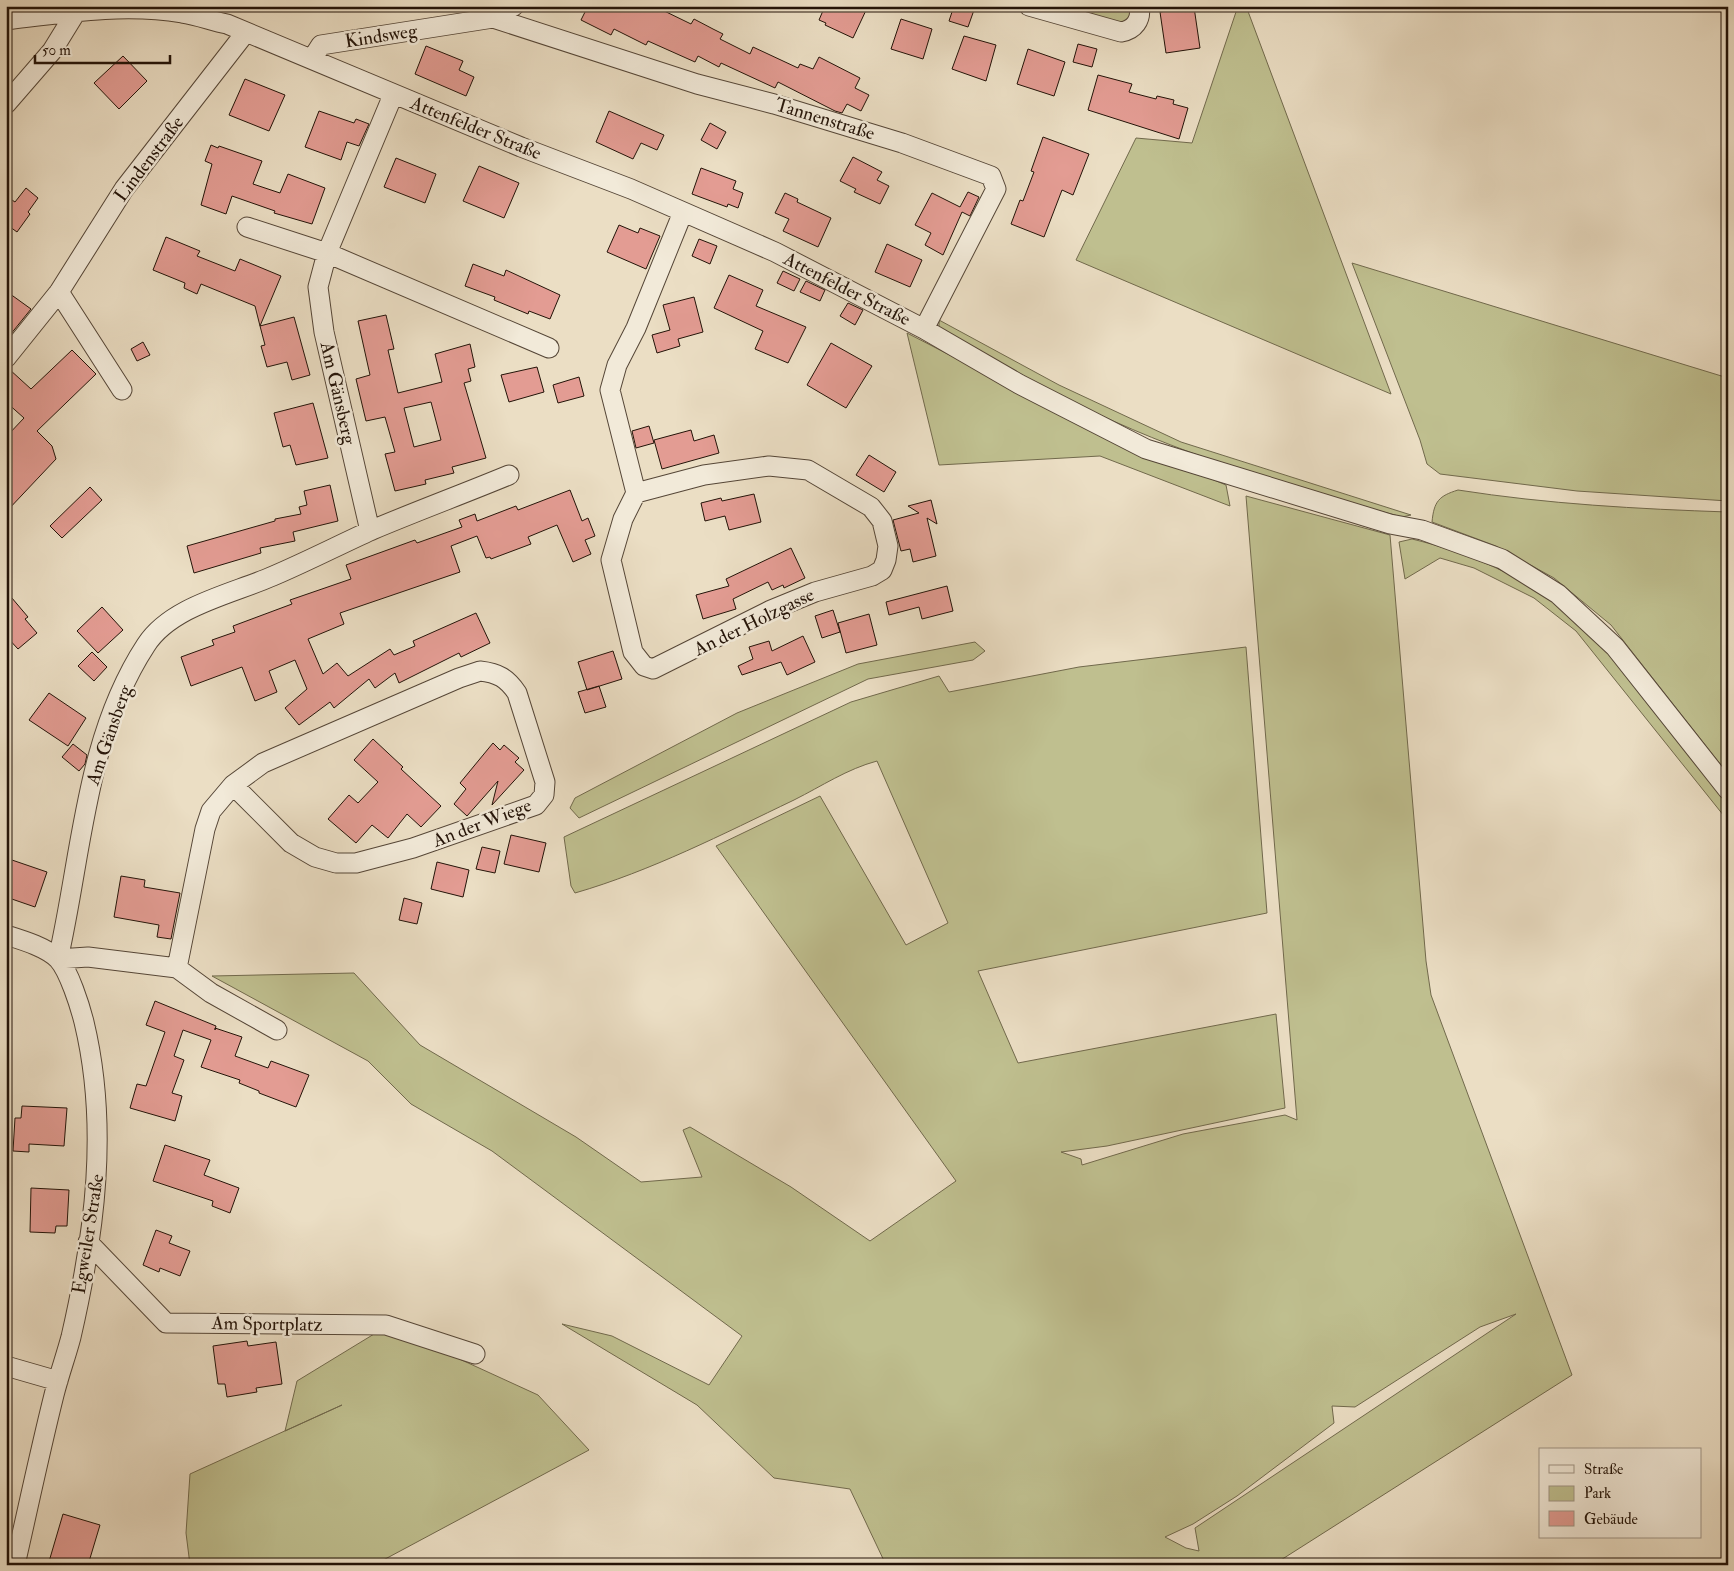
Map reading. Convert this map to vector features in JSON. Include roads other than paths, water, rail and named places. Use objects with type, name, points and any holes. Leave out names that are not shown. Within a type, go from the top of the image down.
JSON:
[{"type":"street","name":"Kindsweg","points":[[312,58],[321,45],[493,18],[514,6]]},
{"type":"street","points":[[1029,6],[1074,12],[1114,31],[1127,31],[1137,23],[1140,17],[1139,6]]},
{"type":"street","name":"Attenfelder Straße","points":[[6,20],[127,8],[182,13],[246,32],[312,58],[392,94],[683,212],[775,252],[924,329],[1019,384],[1146,449],[1390,524],[1422,530],[1502,559],[1558,594],[1615,647],[1728,790]]},
{"type":"street","points":[[6,104],[52,52],[76,12]]},
{"type":"street","name":"Tannenstraße","points":[[493,18],[697,84],[774,104],[902,142],[991,176],[996,189],[924,329]]},
{"type":"street","name":"Lindenstraße","points":[[6,358],[59,292],[124,189],[246,32]]},
{"type":"street","name":"Am Gänsberg","points":[[370,531],[324,332],[318,287],[326,253],[392,94]]},
{"type":"street","points":[[636,493],[610,390],[617,365],[636,328],[683,212]]},
{"type":"street","points":[[247,227],[326,253],[549,348]]},
{"type":"street","points":[[59,292],[122,390]]},
{"type":"street","name":"An der Holzgasse","points":[[760,468],[808,470],[871,507],[882,521],[886,534],[886,560],[882,570],[872,576],[814,592],[771,610],[653,669],[644,666],[633,652],[611,560],[623,519],[636,493],[704,475],[760,468]]},
{"type":"street","name":"Am Gänsberg","points":[[58,959],[85,809],[104,737],[122,689],[146,644],[164,624],[188,610],[272,577],[370,531],[509,475]]},
{"type":"street","name":"An der Wiege","points":[[177,968],[205,829],[212,811],[233,785],[263,763],[459,678],[480,671],[495,673],[509,681],[517,693],[545,782],[544,795],[536,805],[413,848],[356,863],[336,863],[303,851],[280,834],[233,785]]},
{"type":"street","points":[[6,935],[43,950],[58,959],[88,957],[177,968],[211,994],[278,1030]]},
{"type":"street","name":"Egweiler Straße","points":[[15,1565],[58,1381],[71,1336],[88,1242],[98,1167],[97,1105],[91,1053],[78,999],[58,959]]},
{"type":"street","name":"Am Sportplatz","points":[[88,1242],[166,1323],[386,1325],[476,1354]]},
{"type":"street","points":[[6,1366],[58,1381]]}]
